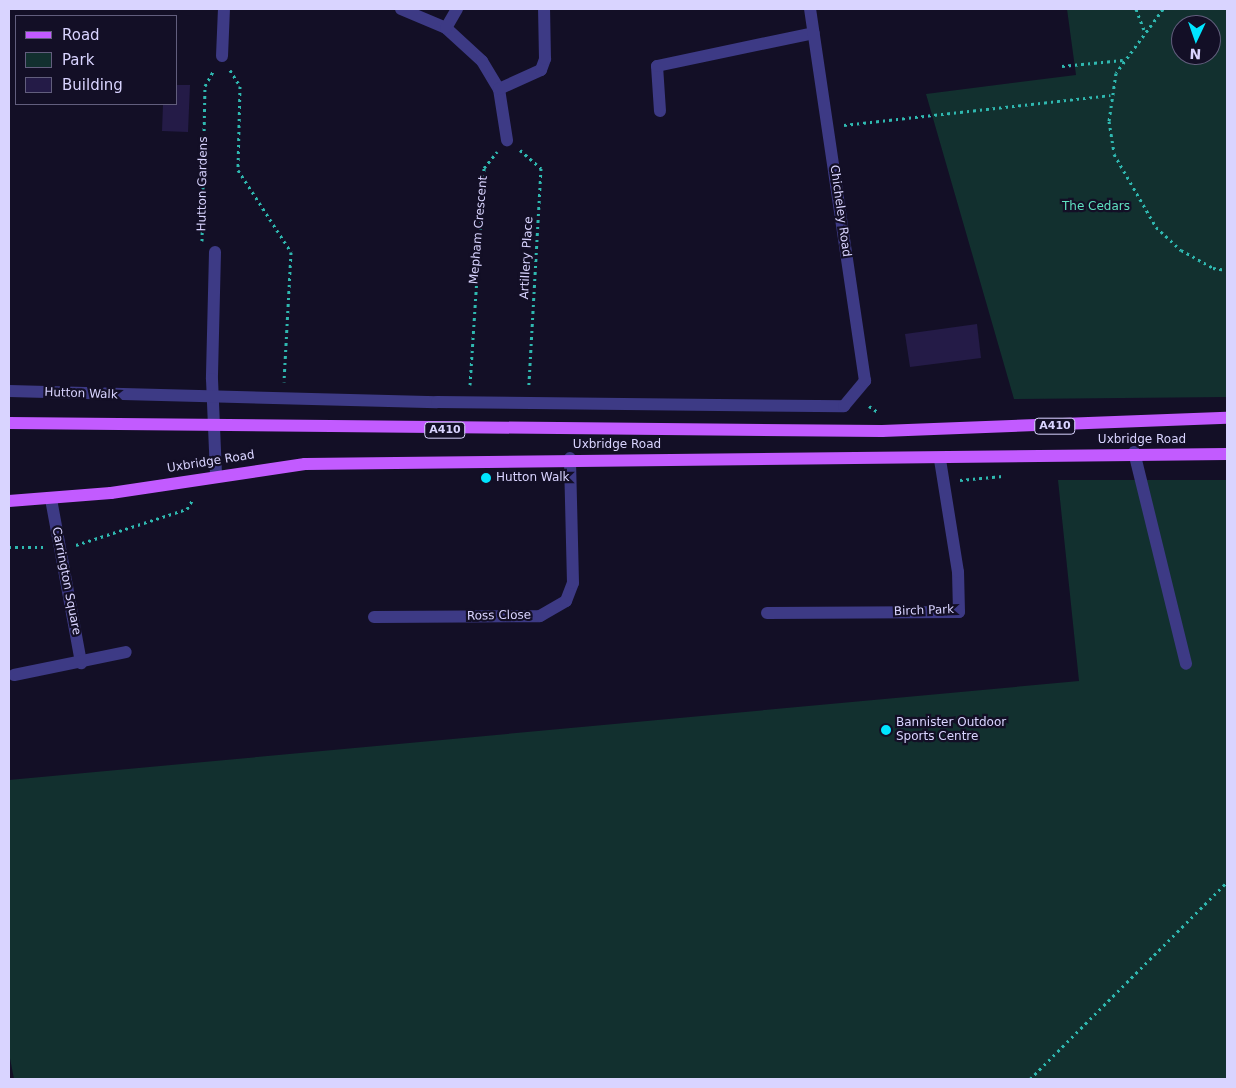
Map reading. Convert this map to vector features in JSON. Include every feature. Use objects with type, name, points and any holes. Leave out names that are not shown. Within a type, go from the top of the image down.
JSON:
[{"type":"main road","name":"Uxbridge Road","points":[[9,423],[214,428],[882,431],[1227,418]]},
{"type":"main road","name":"Uxbridge Road","points":[[9,501],[50,499],[216,474],[305,464],[570,458],[940,459],[1134,452],[1227,454]]},
{"type":"street","points":[[222,56],[224,9]]},
{"type":"street","points":[[402,9],[446,28],[482,61],[499,89],[507,140]]},
{"type":"street","points":[[446,28],[456,9]]},
{"type":"street","points":[[499,89],[541,70],[545,59],[544,9]]},
{"type":"street","name":"Chicheley Road","points":[[810,9],[865,381],[844,406]]},
{"type":"street","points":[[660,111],[657,66],[814,33]]},
{"type":"street","points":[[215,252],[214,428],[216,474]]},
{"type":"street","name":"Hutton Walk","points":[[9,391],[214,398],[844,406]]},
{"type":"street","points":[[1134,452],[1186,664]]},
{"type":"street","name":"Ross Close","points":[[374,617],[540,616],[566,600],[573,582],[570,458]]},
{"type":"street","name":"Birch Park","points":[[767,613],[959,612],[958,572],[940,459]]},
{"type":"street","name":"Carrington Square","points":[[50,499],[81,663]]},
{"type":"street","points":[[14,675],[81,663],[126,652]]},
{"type":"path","points":[[1136,9],[1145,31]]},
{"type":"path","points":[[1163,9],[1124,60],[1110,95],[1114,154],[1156,227],[1181,250],[1213,268],[1227,270]]},
{"type":"path","name":"Hutton Gardens","points":[[215,252],[202,243],[205,86],[222,56]]},
{"type":"path","points":[[222,56],[240,86],[238,170],[291,252],[284,385]]},
{"type":"path","points":[[1062,66],[1124,60]]},
{"type":"path","points":[[828,127],[1110,95]]},
{"type":"path","name":"Mepham Crescent","points":[[470,390],[484,168],[507,140]]},
{"type":"path","name":"Artillery Place","points":[[507,140],[541,168],[528,392]]},
{"type":"path","points":[[68,547],[187,510],[196,495]]},
{"type":"path","points":[[9,547],[44,547]]},
{"type":"path","points":[[1030,1079],[1227,882]]},
{"type":"green space","name":"The Cedars","points":[[1067,9],[1227,9],[1227,397],[1014,399],[926,94],[1076,75]]},
{"type":"green space","name":"Bannister Outdoor Sports Centre","points":[[1058,480],[1227,480],[1227,1079],[14,1079],[9,1053],[9,780],[1079,681]]},
{"type":"building","points":[[178,85],[190,85],[188,132],[162,131],[163,105],[178,105]]},
{"type":"building","points":[[977,324],[981,358],[910,367],[905,334]]},
{"type":"place","name":"Hutton Walk","points":[[486,478]]},
{"type":"place","name":"Bannister Outdoor Sports Centre","points":[[886,730]]}]
